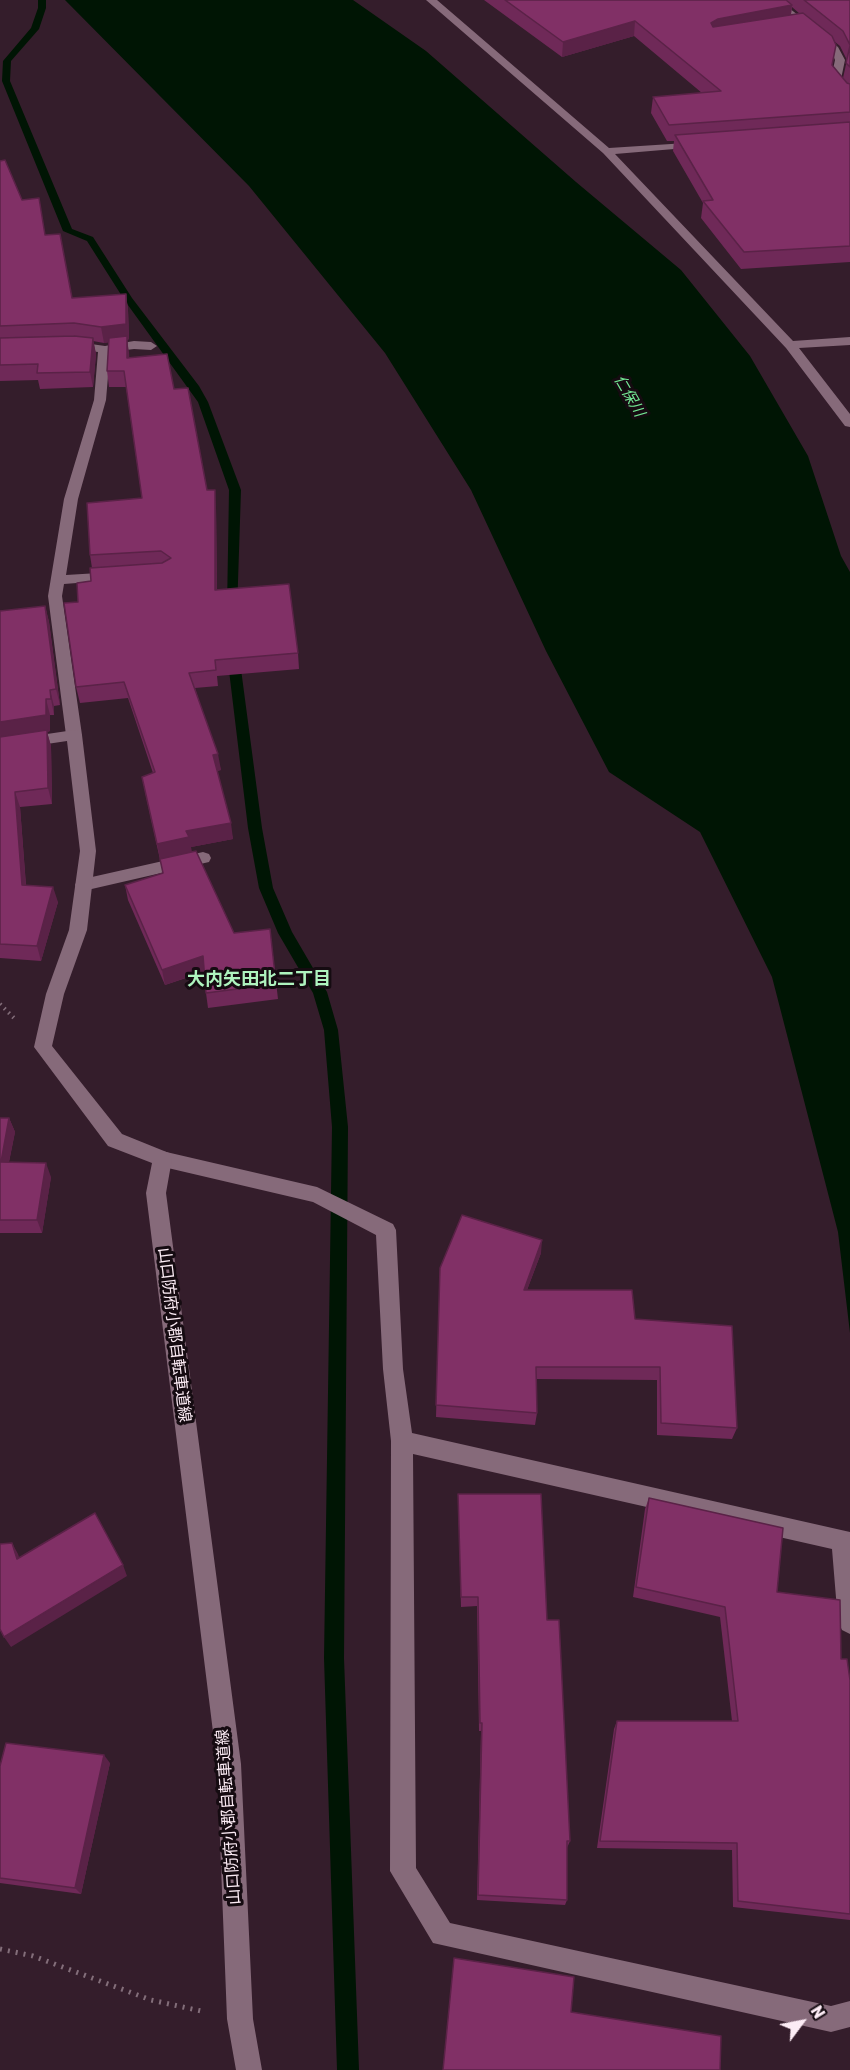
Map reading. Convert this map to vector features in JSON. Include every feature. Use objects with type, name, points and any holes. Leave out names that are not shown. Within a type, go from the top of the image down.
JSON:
[{"type":"street","points":[[430,0],[607,151],[790,345],[850,423]]},
{"type":"street","points":[[773,0],[835,49],[840,60],[836,79],[850,95]]},
{"type":"street","points":[[793,25],[804,23]]},
{"type":"street","points":[[607,151],[711,143]]},
{"type":"street","points":[[790,345],[850,341]]},
{"type":"street","points":[[55,346],[76,345],[104,350],[134,345],[151,346]]},
{"type":"street","points":[[104,350],[100,400],[71,499],[55,596],[88,851],[78,930],[55,994],[43,1047],[115,1140],[162,1159],[317,1195],[386,1230],[393,1369],[402,1441],[403,1871],[442,1934],[831,2019],[850,2014]]},
{"type":"street","points":[[57,580],[129,575]]},
{"type":"street","points":[[0,746],[74,735]]},
{"type":"street","points":[[83,885],[203,858]]},
{"type":"street","name":"山口防府小郡自転車道線","points":[[162,1159],[156,1193],[229,1764],[240,2019],[249,2070]]},
{"type":"street","points":[[402,1441],[842,1540],[850,1622]]},
{"type":"path","points":[[0,1949],[33,1956],[151,2000],[240,2019]]},
{"type":"water","name":"仁保川","points":[[65,0],[353,0],[426,51],[681,270],[750,356],[808,456],[841,556],[850,572],[850,1333],[838,1232],[772,977],[700,832],[609,772],[546,651],[471,490],[385,353],[249,186]]},
{"type":"building","points":[[505,0],[786,0],[792,5],[718,19],[711,23],[713,27],[803,13],[832,36],[836,45],[832,65],[850,84],[850,112],[669,125],[653,97],[721,91],[635,21],[563,42]]},
{"type":"building","points":[[804,0],[850,0],[850,45],[843,31]]},
{"type":"building","points":[[850,46],[850,67],[846,63]]},
{"type":"building","points":[[850,122],[850,246],[744,252],[703,201],[713,200],[675,135]]},
{"type":"building","points":[[5,160],[22,200],[39,198],[45,235],[60,234],[72,298],[126,294],[126,324],[101,327],[74,323],[0,326],[0,161]]},
{"type":"building","points":[[74,336],[93,338],[90,372],[37,373],[38,364],[0,365],[0,338]]},
{"type":"building","points":[[127,336],[127,358],[167,354],[174,389],[188,388],[207,490],[215,490],[215,590],[289,584],[298,653],[215,660],[216,670],[189,673],[218,754],[213,755],[231,823],[186,831],[189,837],[157,844],[142,777],[155,772],[124,682],[76,687],[64,603],[78,602],[77,583],[91,581],[90,568],[162,563],[171,558],[161,551],[90,555],[87,503],[142,498],[124,371],[107,371],[109,338]]},
{"type":"building","points":[[45,606],[56,689],[50,690],[51,699],[46,699],[46,715],[0,722],[0,611]]},
{"type":"building","points":[[47,730],[48,788],[15,792],[22,885],[53,887],[37,946],[0,944],[0,737]]},
{"type":"building","points":[[196,851],[234,933],[270,929],[276,984],[206,993],[203,956],[162,970],[125,885],[163,873],[160,859]]},
{"type":"building","points":[[0,1118],[9,1118],[1,1162],[46,1163],[37,1220],[0,1220]]},
{"type":"building","points":[[462,1215],[542,1240],[524,1290],[632,1290],[635,1319],[732,1326],[737,1428],[661,1423],[660,1367],[536,1367],[537,1413],[436,1405],[440,1268]]},
{"type":"building","points":[[458,1494],[541,1494],[547,1620],[559,1620],[570,1841],[567,1841],[567,1900],[478,1895],[482,1723],[480,1723],[478,1597],[461,1597]]},
{"type":"building","points":[[649,1498],[783,1528],[777,1592],[840,1600],[841,1659],[847,1659],[850,1680],[850,1914],[738,1901],[737,1843],[600,1841],[617,1721],[738,1721],[725,1607],[636,1587]]},
{"type":"building","points":[[95,1513],[123,1565],[4,1637],[0,1629],[0,1544],[12,1543],[17,1559]]},
{"type":"building","points":[[6,1743],[104,1755],[75,1888],[0,1878],[0,1766]]},
{"type":"building","points":[[454,1958],[574,1977],[571,2012],[721,2036],[720,2070],[443,2070]]},
{"type":"waterway","points":[[42,0],[42,8],[35,29],[7,61],[6,81],[68,231],[90,239],[128,299],[203,402],[235,490],[233,609]]},
{"type":"waterway","points":[[233,654],[255,828],[266,888],[285,933],[320,992],[331,1030],[340,1127],[334,1658],[348,2070]]},
{"type":"district","name":"大内矢田北二丁目","points":[[259,980]]}]
